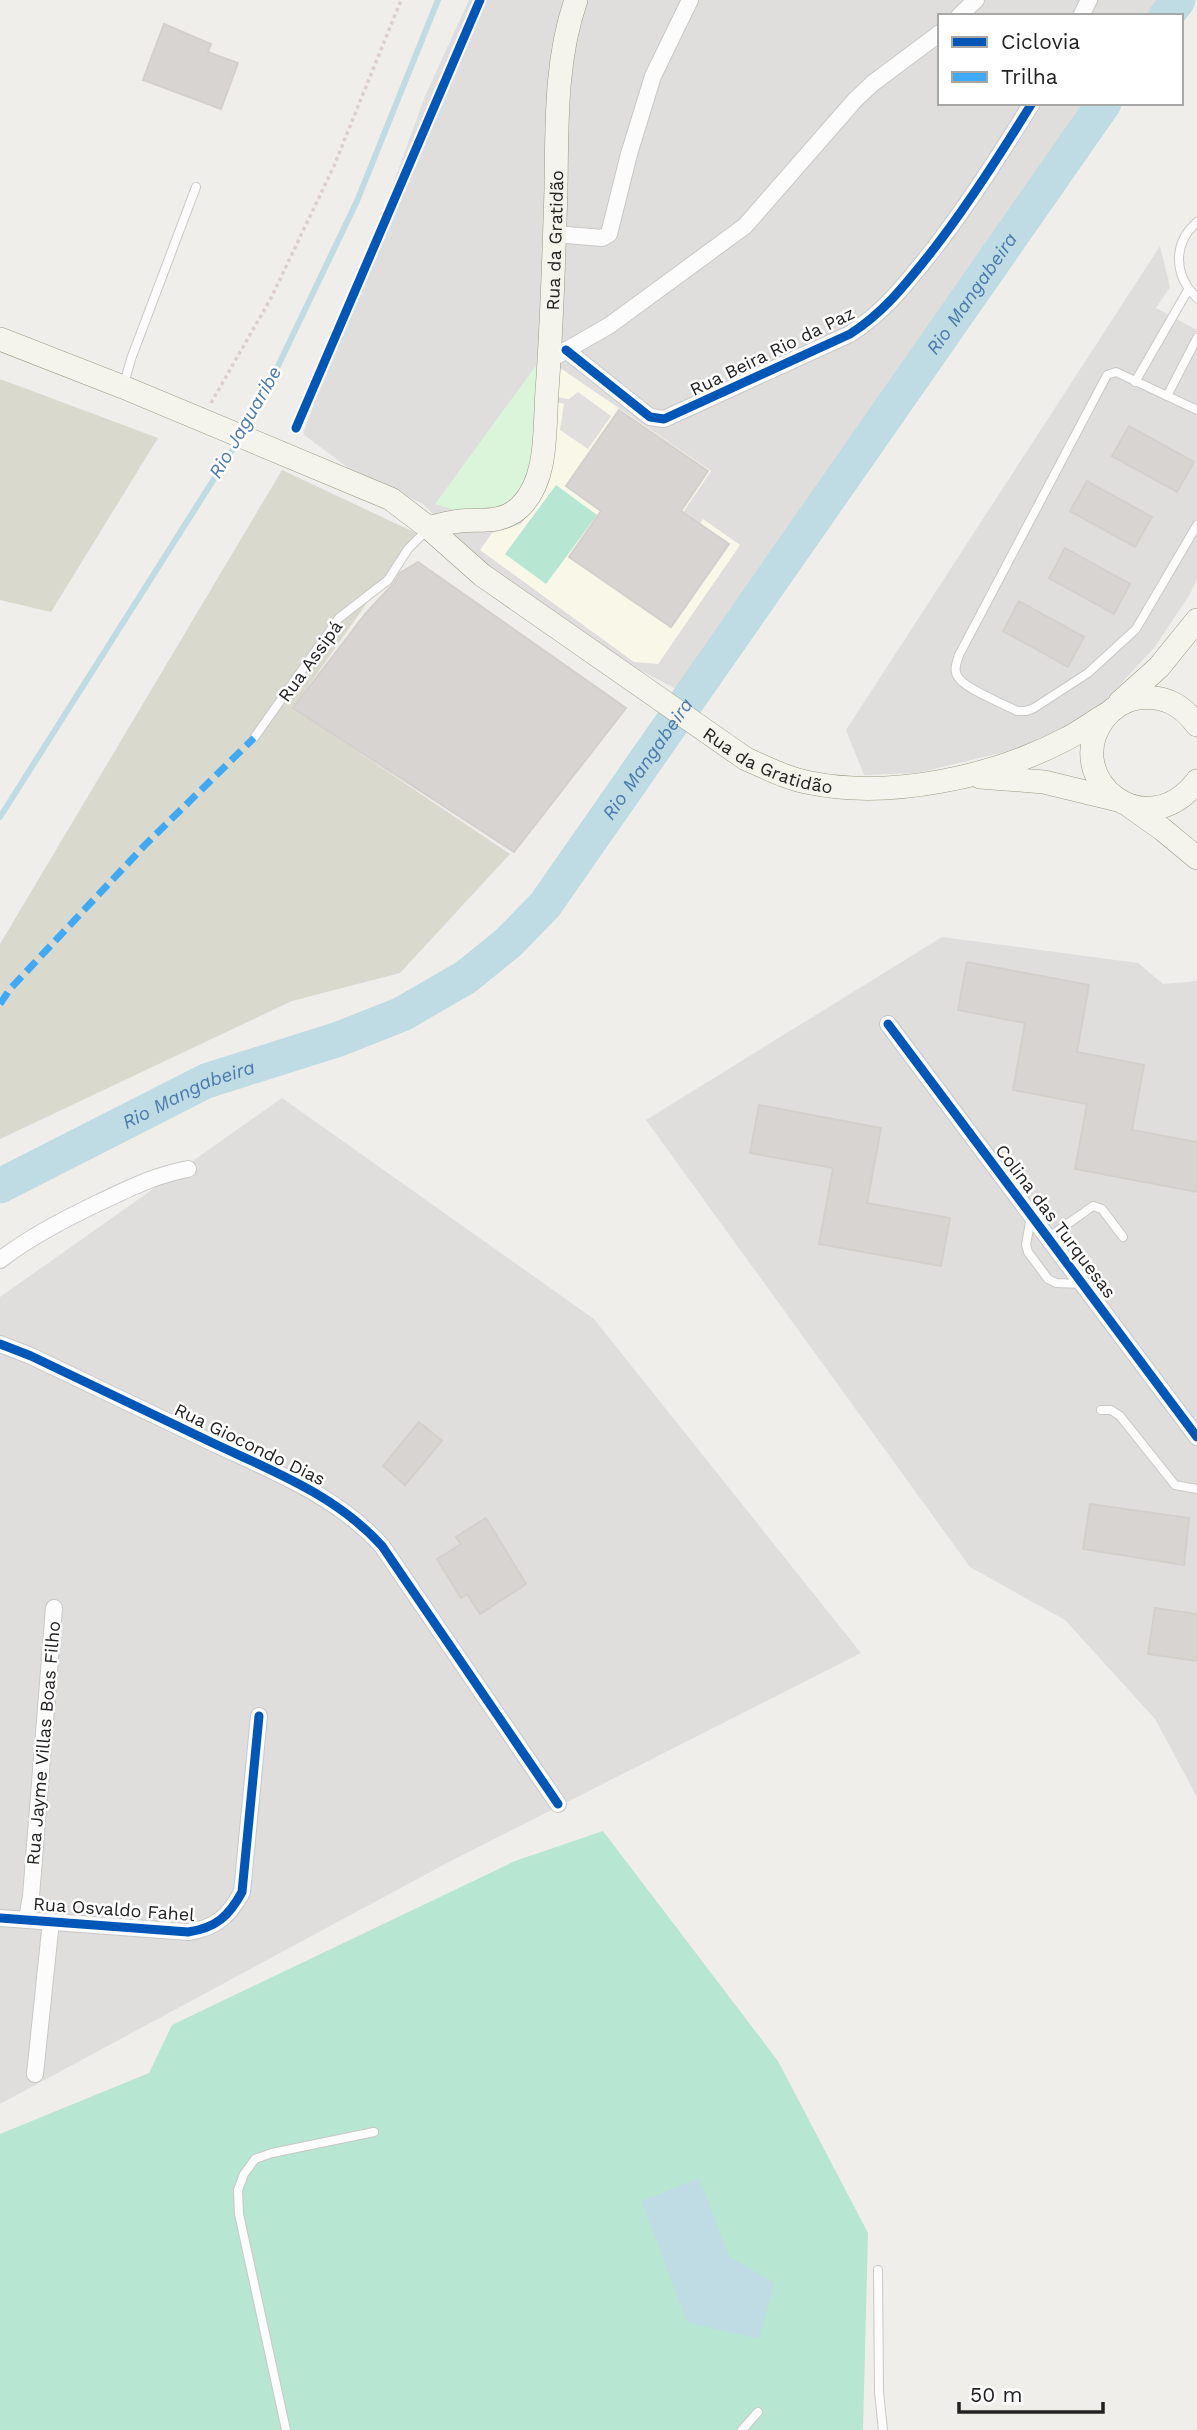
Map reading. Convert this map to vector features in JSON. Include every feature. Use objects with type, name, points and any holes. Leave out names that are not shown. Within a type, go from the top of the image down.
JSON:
[{"type":"main road","name":"Rua da Gratidão","points":[[429,528],[460,521],[491,521],[510,515],[531,492],[541,460],[558,355],[565,234],[557,125],[562,60],[568,23],[576,0]]},
{"type":"main road","name":"Rua da Gratidão","points":[[0,339],[123,387],[391,499],[429,528],[482,575],[746,759],[808,783],[838,788],[872,789],[963,776],[1040,751],[1066,739],[1111,711]]},
{"type":"main road","points":[[391,499],[460,521]]},
{"type":"main road","points":[[1197,621],[1159,667],[1111,711],[1098,727],[1092,743],[1092,759],[1101,782],[1123,803],[1144,809],[1160,808],[1187,794],[1197,781]]},
{"type":"main road","points":[[1111,711],[1132,699],[1151,696],[1170,700],[1186,711],[1197,724]]},
{"type":"main road","name":"Rua da Gratidão","points":[[963,776],[1044,782],[1123,803],[1162,829],[1197,858]]},
{"type":"street","points":[[565,234],[602,238],[609,234],[629,154],[653,76],[690,0]]},
{"type":"street","points":[[961,14],[976,0]]},
{"type":"street","points":[[558,355],[610,325],[745,226],[855,100],[873,83],[938,34]]},
{"type":"street","name":"Rua Beira Rio da Paz","points":[[558,355],[650,417],[664,419],[850,334],[868,323],[898,294],[951,227],[1031,105]]},
{"type":"street","name":"Colina das Turquesas","points":[[888,1024],[1197,1437]]},
{"type":"street","points":[[0,1260],[20,1245],[64,1220],[147,1180],[188,1169]]},
{"type":"street","name":"Rua Giocondo Dias","points":[[0,1344],[31,1356],[293,1481],[344,1510],[365,1527],[383,1546],[558,1804]]},
{"type":"street","name":"Rua Jayme Villas Boas Filho","points":[[27,1919],[54,1608]]},
{"type":"street","name":"Rua Osvaldo Fahel","points":[[0,1918],[188,1932],[205,1930],[221,1920],[242,1892],[259,1716]]},
{"type":"street","points":[[35,2074],[51,1921]]},
{"type":"lane","points":[[123,387],[196,187]]},
{"type":"lane","points":[[1197,222],[1185,235],[1178,263],[1188,290],[1197,298]]},
{"type":"lane","points":[[1135,382],[1188,290]]},
{"type":"lane","points":[[1167,396],[1197,338]]},
{"type":"lane","points":[[1197,410],[1111,372],[1100,386],[959,655],[955,666],[957,676],[964,683],[1017,711],[1034,708],[1088,673],[1136,629],[1197,525]]},
{"type":"lane","name":"Rua Assipá","points":[[254,738],[339,618],[388,580],[408,549],[429,528]]},
{"type":"lane","points":[[1049,1237],[1093,1206],[1102,1209],[1124,1237]]},
{"type":"lane","points":[[1032,1214],[1027,1252],[1048,1279],[1056,1283],[1083,1284]]},
{"type":"lane","points":[[1101,1410],[1118,1413],[1175,1485],[1197,1489]]},
{"type":"lane","points":[[286,2430],[239,2214],[238,2190],[255,2159],[374,2132]]},
{"type":"lane","points":[[878,2270],[879,2392],[883,2430]]},
{"type":"lane","points":[[742,2430],[758,2412]]},
{"type":"path","points":[[206,422],[271,298],[334,166],[401,0]]},
{"type":"shaded area","points":[[469,0],[1163,0],[1153,14],[938,14],[938,105],[1090,105],[676,689],[636,668],[459,545],[423,504],[347,467],[303,434],[425,96]]},
{"type":"shaded area","points":[[1160,246],[1170,287],[1156,308],[1197,330],[1197,580],[1190,594],[1154,648],[1099,707],[1038,744],[917,773],[864,775],[846,730]]},
{"type":"shaded area","points":[[560,368],[711,471],[675,524],[692,535],[703,519],[740,545],[658,664],[634,662],[480,550],[492,533],[521,524],[540,498]]},
{"type":"shaded area","points":[[0,379],[158,438],[51,612],[0,600]]},
{"type":"shaded area","points":[[578,392],[611,416],[588,449],[560,430],[564,404],[555,402],[556,397],[569,399]]},
{"type":"shaded area","points":[[282,470],[416,533],[293,708],[510,854],[400,973],[292,1001],[0,1139],[0,944]]},
{"type":"shaded area","points":[[942,937],[1138,963],[1163,984],[1197,981],[1197,1797],[1155,1719],[1065,1620],[970,1567],[646,1120]]},
{"type":"shaded area","points":[[282,1098],[594,1319],[861,1653],[447,1863],[0,2104],[0,1297]]},
{"type":"green space","points":[[538,363],[534,452],[526,484],[501,506],[486,512],[467,513],[435,504]]},
{"type":"green space","points":[[556,485],[597,515],[546,584],[505,554]]},
{"type":"green space","points":[[603,1831],[778,2061],[868,2233],[863,2430],[0,2430],[0,2134],[149,2073],[172,2025],[515,1861]]},
{"type":"water","points":[[699,2178],[729,2256],[774,2283],[759,2339],[687,2322],[642,2201]]},
{"type":"building","points":[[164,24],[211,44],[208,52],[238,63],[221,109],[143,80]]},
{"type":"building","points":[[619,410],[708,471],[681,511],[729,544],[671,627],[569,557],[601,511],[566,486]]},
{"type":"building","points":[[1129,426],[1194,462],[1177,492],[1112,456]]},
{"type":"building","points":[[1087,481],[1152,517],[1135,547],[1070,511]]},
{"type":"building","points":[[1065,548],[1130,584],[1114,614],[1049,578]]},
{"type":"building","points":[[418,562],[626,708],[514,852],[293,708],[400,573]]},
{"type":"building","points":[[1019,601],[1084,637],[1068,667],[1003,631]]},
{"type":"building","points":[[967,962],[1089,985],[1077,1052],[1144,1065],[1132,1130],[1197,1142],[1197,1192],[1075,1169],[1087,1104],[1013,1090],[1025,1023],[958,1010]]},
{"type":"building","points":[[759,1105],[881,1128],[867,1203],[950,1218],[941,1266],[819,1244],[833,1168],[750,1153]]},
{"type":"building","points":[[419,1422],[442,1441],[405,1485],[383,1466]]},
{"type":"building","points":[[1090,1504],[1189,1518],[1184,1565],[1083,1549]]},
{"type":"building","points":[[486,1518],[526,1584],[480,1614],[467,1594],[461,1598],[437,1559],[461,1544],[456,1537]]},
{"type":"building","points":[[1155,1608],[1197,1614],[1197,1661],[1148,1654]]},
{"type":"waterway","name":"Rio Jaguaribe","points":[[244,432],[357,201],[438,0]]},
{"type":"waterway","name":"Rio Mangabeira","points":[[1168,14],[1178,0]]},
{"type":"waterway","name":"Rio Mangabeira","points":[[0,1186],[206,1081],[339,1039],[402,1014],[466,977],[509,942],[545,905],[1103,105]]},
{"type":"waterway","name":"Rio Jaguaribe","points":[[0,817],[238,441]]},
{"type":"marked path","points":[[0,1004],[10,989],[145,845],[254,738]]},
{"type":"cycle path","points":[[296,428],[480,0]]},
{"type":"cycle path","points":[[566,350],[650,417],[664,419],[850,334],[883,308],[929,255],[983,181],[1031,105]]},
{"type":"cycle path","points":[[888,1024],[1197,1437]]},
{"type":"cycle path","points":[[0,1344],[31,1356],[282,1475],[325,1499],[364,1528],[382,1546],[558,1804]]},
{"type":"cycle path","points":[[0,1918],[188,1932],[221,1920],[242,1892],[259,1716]]}]
